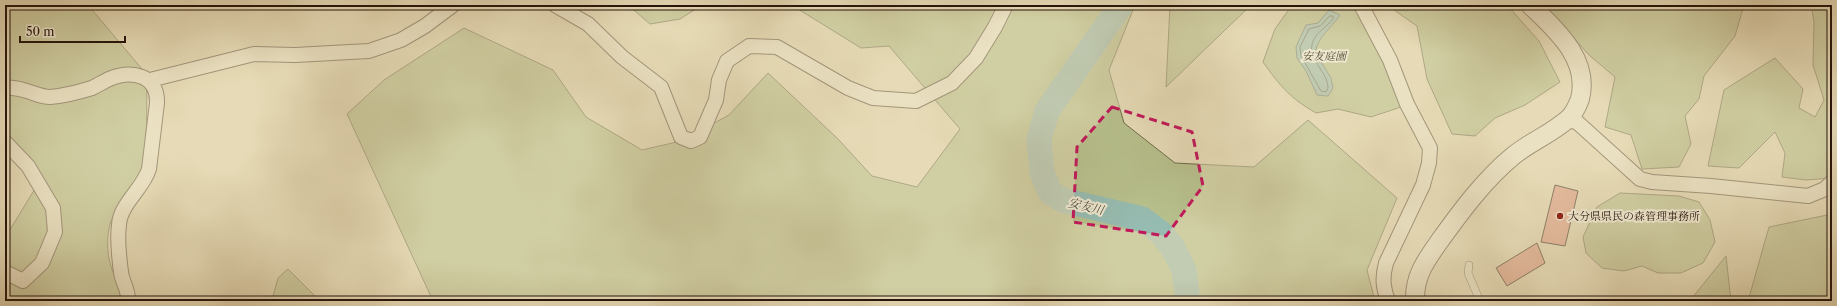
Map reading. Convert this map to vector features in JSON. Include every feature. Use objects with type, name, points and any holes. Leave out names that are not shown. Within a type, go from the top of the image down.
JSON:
[{"type":"street","points":[[150,80],[254,54],[296,55],[369,51],[401,40],[425,26],[453,5]]},
{"type":"street","points":[[555,5],[575,15],[588,24],[622,58],[661,87],[681,137],[691,141],[700,137],[716,100],[719,80],[727,61],[749,46],[777,48],[848,88],[873,98],[916,101],[952,83],[976,58],[1004,10],[1004,5]]},
{"type":"street","points":[[1361,5],[1390,60],[1407,104],[1430,148],[1429,163],[1423,185],[1386,263],[1382,277],[1383,289],[1388,301]]},
{"type":"street","points":[[1415,301],[1414,289],[1418,274],[1430,255],[1470,201],[1510,159],[1527,145],[1568,119],[1577,108],[1582,91],[1580,67],[1567,44],[1530,5]]},
{"type":"street","points":[[5,87],[49,97],[93,87],[109,79],[126,74],[140,76],[150,80],[154,84],[157,93],[147,177],[122,212],[119,225],[121,272],[127,288],[128,301]]},
{"type":"street","points":[[1568,119],[1578,124],[1640,179],[1652,182],[1711,186],[1808,196],[1825,189],[1832,182]]},
{"type":"street","points":[[5,142],[28,166],[53,208],[54,232],[42,263],[23,280],[5,272]]},
{"type":"lane","points":[[1469,265],[1468,273],[1480,301]]},
{"type":"highlighted area","points":[[1112,107],[1192,132],[1203,186],[1166,236],[1073,222],[1077,147]]},
{"type":"green space","points":[[5,5],[88,5],[147,75],[146,142],[143,168],[134,189],[116,211],[110,224],[108,236],[109,260],[121,301],[5,301],[5,238],[36,187],[5,146]]},
{"type":"green space","points":[[628,5],[702,5],[680,19],[650,24]]},
{"type":"green space","points":[[782,5],[1135,5],[1109,70],[1124,123],[1175,163],[1254,167],[1308,120],[1397,198],[1367,270],[1375,301],[433,301],[347,114],[384,80],[464,28],[553,70],[586,117],[642,150],[681,141],[729,115],[768,73],[838,139],[872,176],[917,187],[960,129],[889,46],[861,48],[798,9]]},
{"type":"green space","points":[[1170,5],[1251,5],[1166,87]]},
{"type":"green space","name":"安友庭園","points":[[1292,5],[1355,5],[1389,69],[1404,106],[1371,117],[1338,109],[1316,113],[1292,97],[1280,85],[1263,62],[1275,29]]},
{"type":"green space","points":[[1387,5],[1507,5],[1539,41],[1560,82],[1525,105],[1495,118],[1475,136],[1452,134],[1427,79],[1417,26]]},
{"type":"green space","points":[[1544,5],[1744,5],[1735,36],[1704,76],[1699,99],[1685,116],[1691,144],[1679,167],[1642,169],[1631,135],[1605,127],[1615,77],[1589,55]]},
{"type":"green space","points":[[1811,5],[1832,5],[1832,178],[1806,180],[1782,177],[1785,153],[1775,132],[1739,168],[1708,166],[1724,90],[1775,58],[1803,89],[1799,108],[1815,117],[1824,100],[1813,65],[1814,22]]},
{"type":"green space","points":[[1620,193],[1679,196],[1699,202],[1710,220],[1715,242],[1703,263],[1681,273],[1658,273],[1642,266],[1624,271],[1602,268],[1586,253],[1583,237],[1597,207]]},
{"type":"green space","points":[[1832,214],[1832,301],[1748,301],[1769,227]]},
{"type":"green space","points":[[1726,256],[1731,301],[1690,301],[1692,298]]},
{"type":"green space","points":[[288,269],[314,295],[313,301],[277,301],[273,296],[278,278]]},
{"type":"water","points":[[1329,10],[1340,15],[1319,41],[1315,52],[1331,78],[1333,88],[1328,96],[1317,95],[1306,71],[1297,58],[1296,47],[1306,25],[1318,23]]},
{"type":"building","name":"大分県県民の森管理事務所","points":[[1555,185],[1578,191],[1565,246],[1541,242]]},
{"type":"building","points":[[1537,243],[1545,263],[1507,286],[1496,268]]},
{"type":"waterway","name":"安友川","points":[[1121,5],[1047,111],[1039,139],[1042,172],[1050,192],[1062,200],[1142,219],[1161,233],[1173,248],[1184,270],[1188,301]]},
{"type":"place","name":"大分県県民の森管理事務所","points":[[1560,216]]}]
